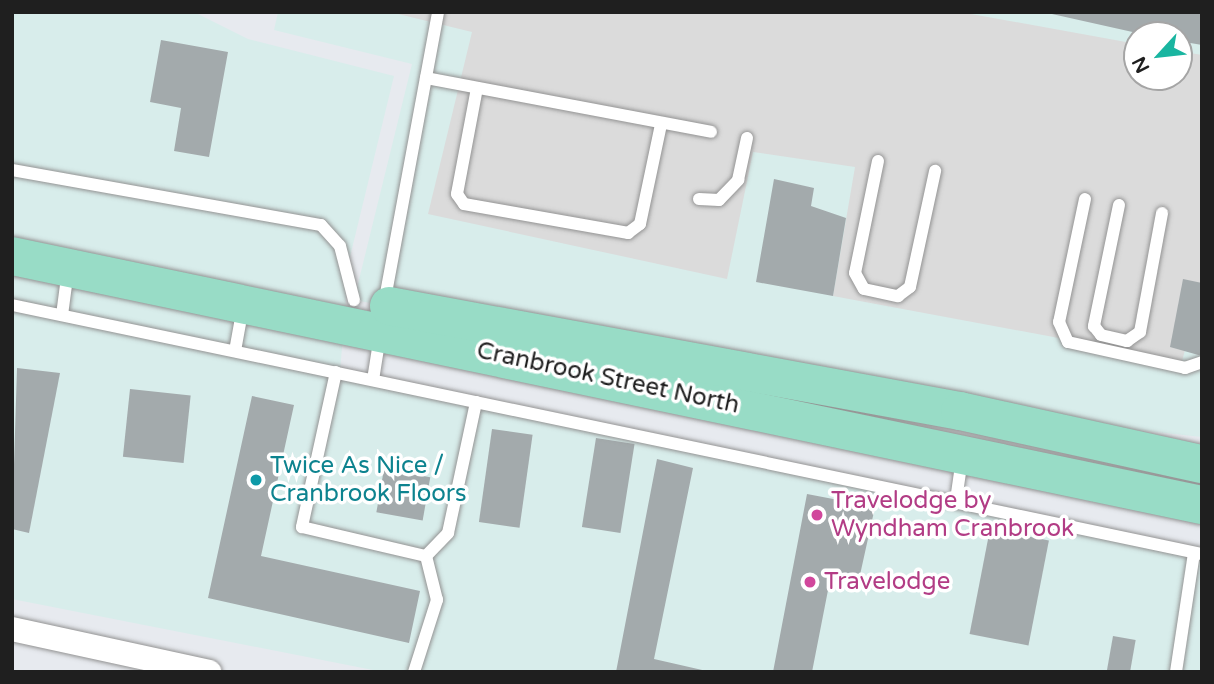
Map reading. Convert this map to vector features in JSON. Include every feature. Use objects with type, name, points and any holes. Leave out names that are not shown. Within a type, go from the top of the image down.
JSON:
[{"type":"highway","name":"Cranbrook Street North","points":[[12,232],[373,312],[963,452],[1202,505]]},
{"type":"highway","name":"Cranbrook Street North","points":[[12,257],[69,265],[244,302],[373,312],[960,411],[1202,464]]},
{"type":"street","points":[[12,629],[209,672]]},
{"type":"lane","points":[[373,380],[373,312],[426,78],[438,12]]},
{"type":"lane","points":[[426,78],[711,132]]},
{"type":"lane","points":[[477,88],[457,194],[464,204],[628,233],[640,223],[661,124]]},
{"type":"lane","points":[[699,199],[719,200],[738,180],[747,138]]},
{"type":"lane","points":[[878,161],[855,273],[864,289],[898,296],[910,287],[935,172]]},
{"type":"lane","points":[[12,170],[321,225],[340,246],[373,312]]},
{"type":"lane","points":[[1085,199],[1059,322],[1068,342],[1185,368],[1202,362]]},
{"type":"lane","points":[[1119,205],[1094,326],[1101,335],[1127,341],[1140,332],[1162,213]]},
{"type":"lane","points":[[62,315],[69,265]]},
{"type":"lane","points":[[235,351],[244,302]]},
{"type":"lane","points":[[12,305],[956,500],[1198,553],[1176,672]]},
{"type":"lane","points":[[336,372],[302,527],[426,556]]},
{"type":"lane","points":[[426,556],[448,533],[475,402]]},
{"type":"lane","points":[[956,500],[963,452]]},
{"type":"lane","points":[[414,672],[437,600],[426,556]]},
{"type":"shaded area","points":[[12,12],[194,12],[248,39],[394,76],[349,261],[340,372],[1202,551],[1202,672],[383,672],[12,599]]},
{"type":"shaded area","points":[[278,12],[1202,12],[1202,437],[960,411],[354,300],[412,64],[274,30]]},
{"type":"shaded area","points":[[390,12],[960,12],[1123,41],[1123,91],[1193,91],[1193,53],[1202,55],[1202,288],[1182,361],[833,296],[855,167],[753,152],[727,279],[428,214],[472,32]]},
{"type":"building","points":[[1043,12],[1202,12],[1202,45],[1193,43],[1193,21],[1123,21],[1123,30]]},
{"type":"building","points":[[161,40],[228,52],[209,157],[174,151],[181,108],[150,102]]},
{"type":"building","points":[[774,179],[814,188],[811,206],[846,218],[833,296],[756,282]]},
{"type":"building","points":[[1183,279],[1202,283],[1202,356],[1170,347]]},
{"type":"building","points":[[17,368],[60,373],[29,533],[12,529]]},
{"type":"building","points":[[130,389],[191,395],[184,463],[123,457]]},
{"type":"building","name":"Twice As Nice / Cranbrook Floors","points":[[252,396],[294,405],[261,556],[420,591],[409,643],[208,598]]},
{"type":"building","points":[[492,429],[533,435],[520,528],[479,522]]},
{"type":"building","points":[[596,438],[635,444],[620,533],[582,527]]},
{"type":"building","points":[[657,459],[693,468],[654,659],[711,672],[616,672]]},
{"type":"building","points":[[384,469],[430,477],[423,520],[376,512]]},
{"type":"building","name":"Travelodge","points":[[807,494],[875,507],[858,584],[830,580],[812,672],[773,672]]},
{"type":"building","points":[[990,529],[1049,540],[1028,645],[970,634]]},
{"type":"building","points":[[1113,636],[1136,640],[1130,672],[1107,671]]},
{"type":"place","name":"Twice As Nice / Cranbrook Floors","points":[[256,480]]},
{"type":"place","name":"Travelodge by Wyndham Cranbrook","points":[[817,515]]},
{"type":"place","name":"Travelodge","points":[[810,582]]}]
